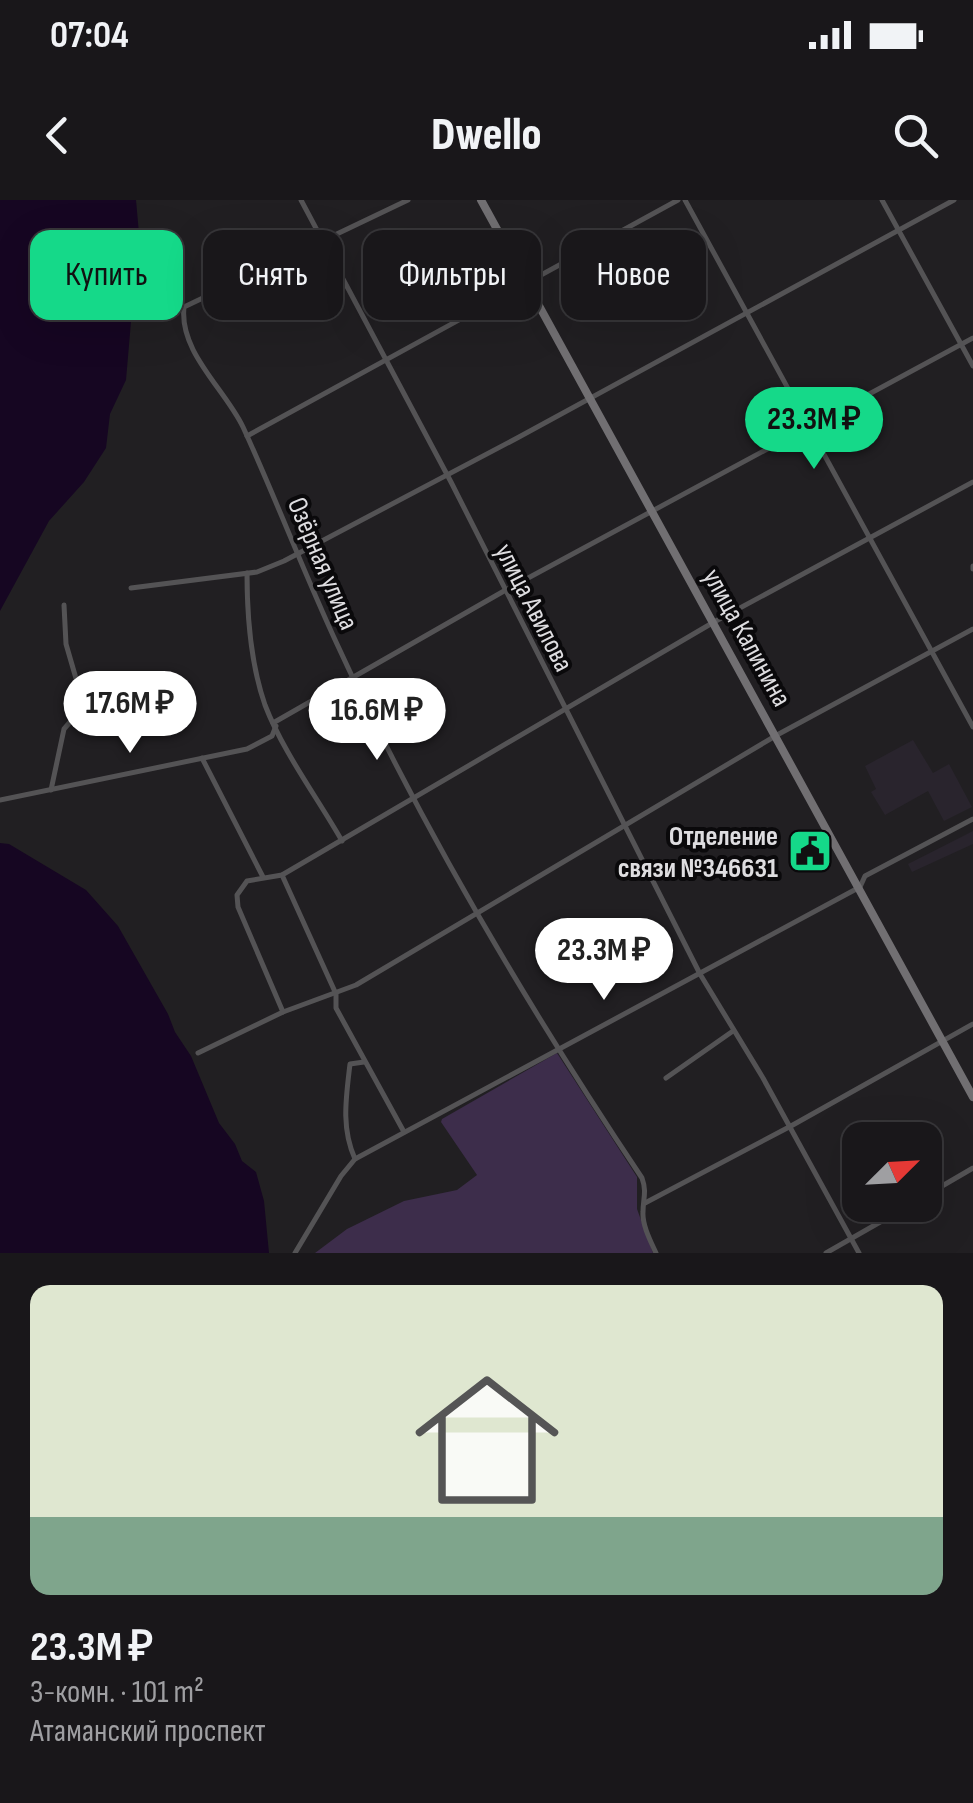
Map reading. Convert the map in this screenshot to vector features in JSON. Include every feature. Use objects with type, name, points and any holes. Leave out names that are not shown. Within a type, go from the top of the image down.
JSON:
[{"type":"main road","name":"улица Калинина","points":[[481,200],[498,230]]},
{"type":"main road","name":"улица Калинина","points":[[541,308],[973,1098]]},
{"type":"street","name":"улица Авилова","points":[[300,200],[317,230]]},
{"type":"street","points":[[343,233],[408,200]]},
{"type":"street","points":[[541,276],[682,200],[973,727]]},
{"type":"street","points":[[882,200],[973,366]]},
{"type":"street","points":[[131,588],[256,572],[299,553],[954,200]]},
{"type":"street","name":"улица Авилова","points":[[343,278],[700,974],[791,1126],[859,1253]]},
{"type":"street","name":"Озёрная улица","points":[[203,298],[184,307],[183,320],[194,348],[247,436],[352,676],[476,915],[556,1048],[642,1178],[647,1190],[644,1222],[656,1253]]},
{"type":"street","points":[[247,436],[459,320]]},
{"type":"street","points":[[0,800],[260,744],[272,736],[274,725],[352,676],[973,338]]},
{"type":"street","points":[[283,1012],[243,922],[237,895],[247,881],[282,874],[714,622],[973,482]]},
{"type":"street","points":[[246,573],[247,607],[264,701],[342,841]]},
{"type":"street","points":[[50,791],[64,729],[84,706],[66,644],[64,605]]},
{"type":"street","points":[[198,1053],[283,1012],[336,994],[777,736],[973,629]]},
{"type":"street","points":[[202,758],[258,872],[271,879]]},
{"type":"street","points":[[294,1253],[341,1176],[356,1159],[860,887],[865,876],[973,820]]},
{"type":"street","points":[[282,874],[336,994],[336,1008],[404,1132]]},
{"type":"street","points":[[645,1203],[973,1024]]},
{"type":"street","points":[[666,1078],[733,1031]]},
{"type":"street","points":[[356,1159],[344,1131],[346,1100],[350,1064],[364,1062]]},
{"type":"street","points":[[942,1186],[973,1168]]},
{"type":"street","points":[[826,1253],[881,1222]]},
{"type":"shaded area","points":[[0,200],[136,200],[139,230],[30,230],[30,320],[131,320],[126,380],[110,414],[106,448],[84,482],[49,521],[0,611]]},
{"type":"shaded area","points":[[913,740],[933,773],[949,764],[972,807],[944,821],[928,791],[885,815],[871,792],[876,789],[865,766]]},
{"type":"shaded area","points":[[973,831],[973,844],[912,872],[908,864]]},
{"type":"shaded area","points":[[0,843],[9,844],[86,890],[118,926],[191,1056],[219,1123],[242,1161],[256,1172],[264,1201],[269,1253],[0,1253]]},
{"type":"shaded area","points":[[557,1053],[637,1177],[637,1209],[653,1253],[315,1253],[347,1229],[404,1201],[457,1190],[477,1175],[442,1119]]},
{"type":"place","name":"Отделение связи №346631","points":[[810,851]]}]
